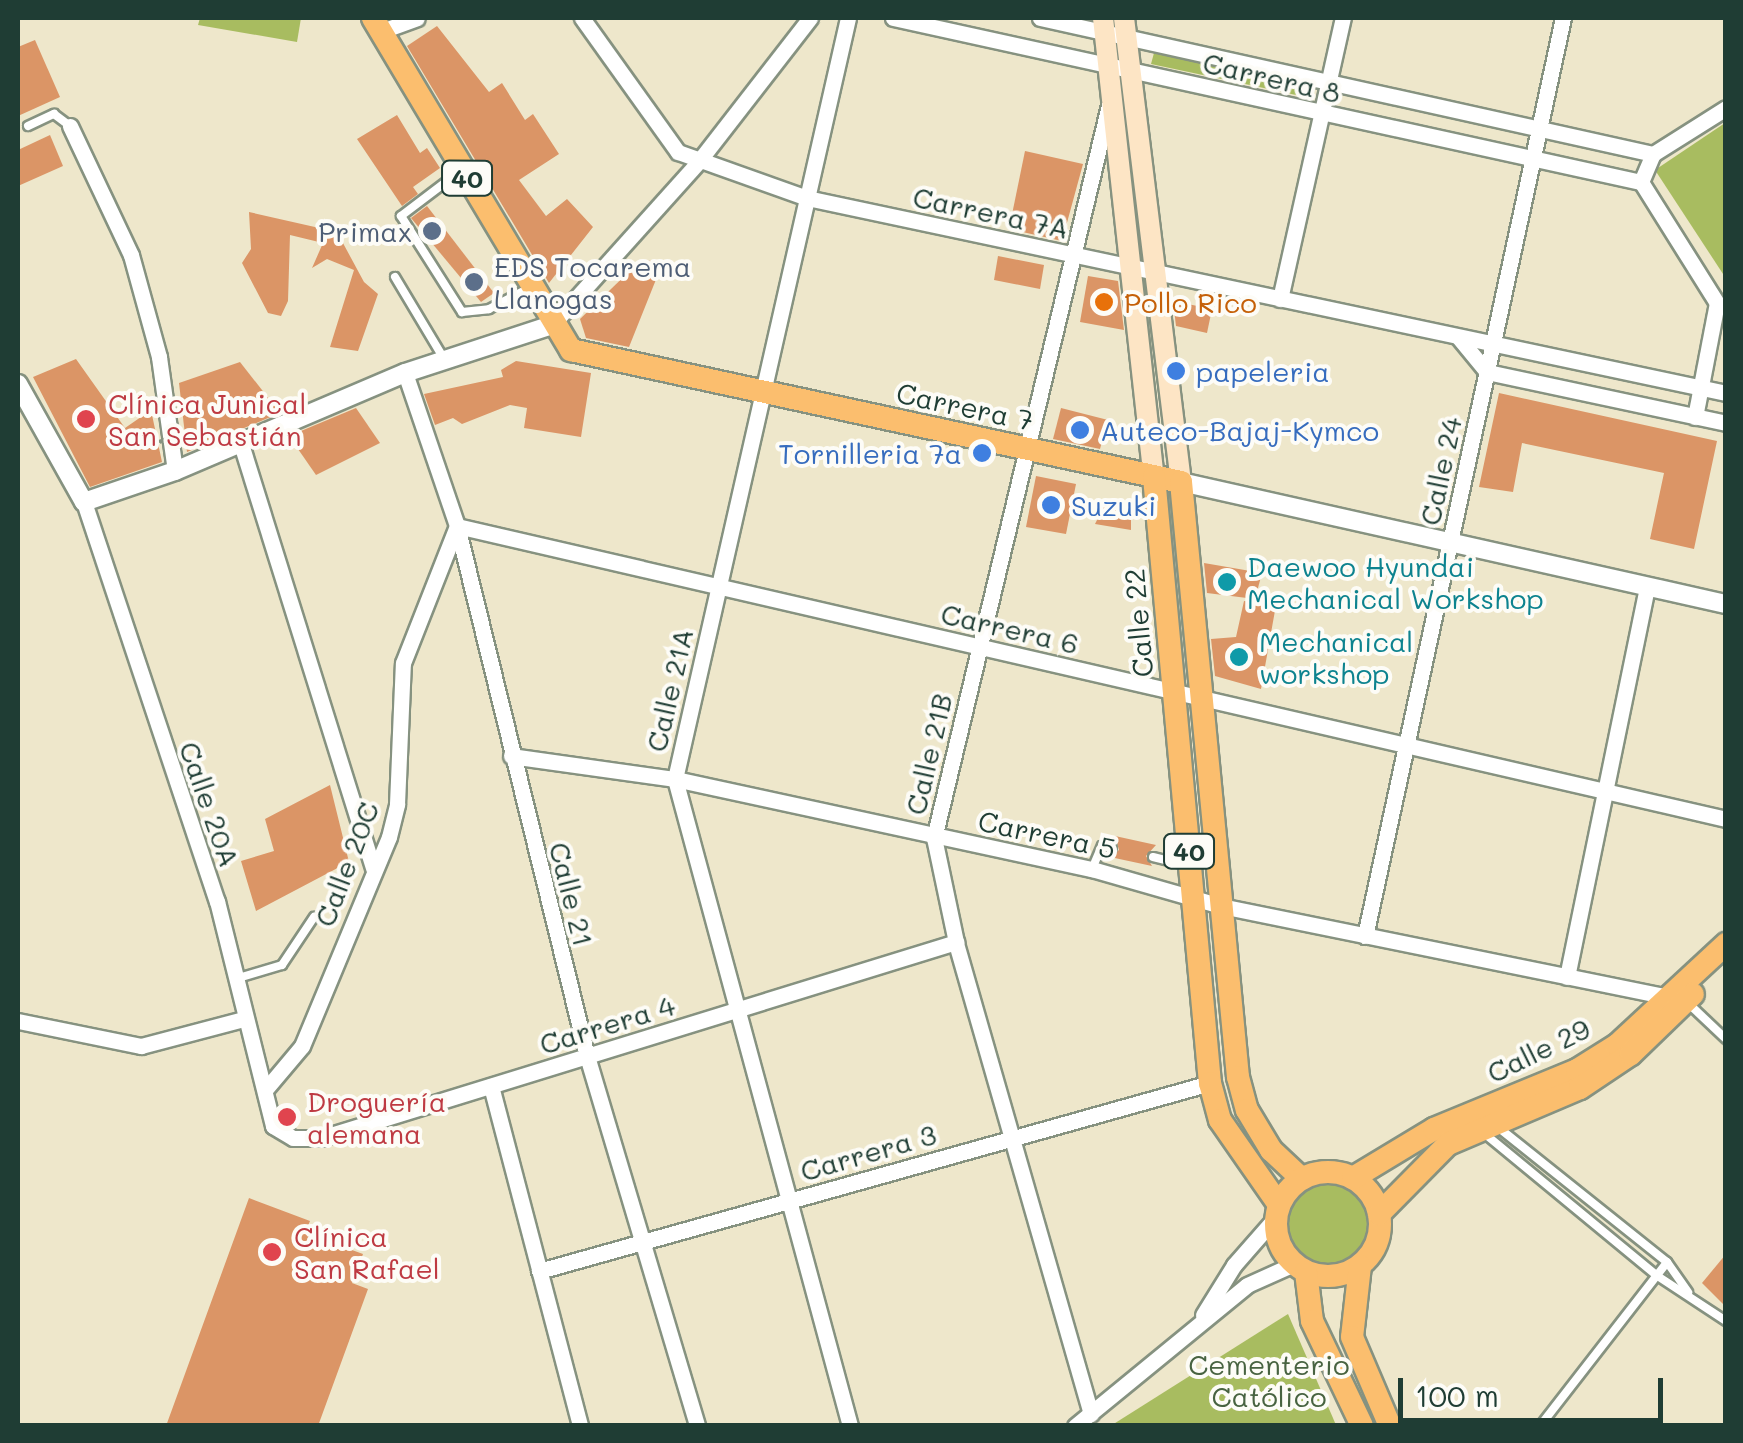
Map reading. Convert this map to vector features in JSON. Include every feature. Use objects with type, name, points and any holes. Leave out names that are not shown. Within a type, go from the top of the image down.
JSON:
[{"type":"main road","name":"Carrera 7","points":[[378,24],[552,325],[571,350],[592,358],[1181,482]]},
{"type":"main road","name":"Calle 22","points":[[1114,26],[1117,68],[1152,272],[1181,482],[1221,906],[1246,1110],[1271,1150],[1302,1179]]},
{"type":"main road","name":"Calle 22","points":[[1117,68],[1110,102],[1154,477],[1210,1083],[1220,1120],[1278,1211]]},
{"type":"main road","name":"Calle 29","points":[[1677,999],[1726,944]]},
{"type":"main road","name":"Calle 29","points":[[1353,1178],[1483,1119],[1576,1070],[1617,1045],[1726,965]]},
{"type":"main road","name":"Calle 29","points":[[1379,1214],[1448,1144],[1483,1119]]},
{"type":"main road","points":[[1278,1211],[1302,1179],[1336,1172],[1353,1178],[1379,1214],[1377,1242],[1360,1266],[1352,1337],[1390,1426]]},
{"type":"main road","name":"40","points":[[1278,1211],[1279,1243],[1300,1268],[1312,1321],[1362,1426]]},
{"type":"main road","points":[[1300,1268],[1334,1276],[1360,1266]]},
{"type":"street","points":[[378,24],[417,18]]},
{"type":"street","name":"Carrera 7A","points":[[582,18],[678,152],[807,198],[1726,394]]},
{"type":"street","points":[[18,384],[84,502],[175,471],[404,373],[552,325],[699,161],[810,18]]},
{"type":"street","name":"Calle 21A","points":[[848,18],[675,779],[850,1426]]},
{"type":"street","name":"Carrera 8","points":[[893,18],[1641,182]]},
{"type":"street","name":"Carrera 8","points":[[1040,18],[1114,26],[1653,154]]},
{"type":"street","points":[[1280,300],[1343,18]]},
{"type":"street","name":"Calle 24","points":[[1365,936],[1563,18]]},
{"type":"street","name":"Calle 21B","points":[[1092,1414],[956,942],[934,838],[1070,254],[1110,102]]},
{"type":"street","points":[[1695,417],[1721,300],[1641,182],[1653,154],[1726,108]]},
{"type":"street","points":[[70,126],[131,255],[158,357],[175,471]]},
{"type":"street","points":[[1459,338],[1486,372],[1726,423]]},
{"type":"street","name":"Calle 21","points":[[404,373],[458,526],[587,1056],[646,1241],[698,1426]]},
{"type":"street","points":[[241,444],[374,868]]},
{"type":"street","name":"Carrera 7","points":[[1181,482],[1726,604]]},
{"type":"street","name":"Calle 20A","points":[[84,502],[218,901],[244,1019],[274,1126]]},
{"type":"street","name":"Carrera 6","points":[[458,526],[1726,820]]},
{"type":"street","name":"Calle 20C","points":[[265,1090],[302,1046],[397,804],[403,663],[458,526]]},
{"type":"street","points":[[1567,977],[1647,587]]},
{"type":"street","name":"Carrera 5","points":[[512,756],[675,779],[934,838],[1092,869],[1221,906],[1677,999]]},
{"type":"street","name":"Carrera 4","points":[[274,1126],[293,1138],[321,1138],[956,942]]},
{"type":"street","points":[[18,1020],[141,1046],[244,1019]]},
{"type":"street","name":"Carrera 3","points":[[540,1270],[1210,1083]]},
{"type":"street","points":[[491,1086],[580,1426]]},
{"type":"street","points":[[1198,1323],[1234,1265],[1278,1211]]},
{"type":"street","points":[[1075,1426],[1247,1285],[1300,1268]]},
{"type":"lane","points":[[28,126],[54,114],[70,126]]},
{"type":"lane","points":[[462,169],[401,216],[462,312],[489,309],[531,287]]},
{"type":"lane","points":[[395,277],[445,360]]},
{"type":"lane","points":[[1092,869],[1102,846],[1112,848]]},
{"type":"lane","points":[[1153,858],[1190,866]]},
{"type":"lane","points":[[235,979],[282,965],[314,917]]},
{"type":"lane","points":[[1677,999],[1726,1040]]},
{"type":"lane","points":[[1483,1119],[1666,1262],[1691,1296]]},
{"type":"lane","points":[[1483,1119],[1656,1276],[1726,1322]]},
{"type":"lane","points":[[1540,1426],[1666,1262]]},
{"type":"path","points":[[159,442],[186,432]]},
{"type":"green space","points":[[200,18],[301,18],[297,42],[198,25]]},
{"type":"green space","points":[[1154,53],[1298,83],[1296,95],[1151,64]]},
{"type":"green space","points":[[1725,123],[1726,276],[1725,277],[1655,170]]},
{"type":"green space","points":[[1328,1182],[1344,1185],[1363,1201],[1370,1224],[1367,1240],[1351,1259],[1328,1266],[1312,1263],[1293,1247],[1286,1224],[1289,1208],[1305,1189]]},
{"type":"green space","name":"Cementerio Católico","points":[[1288,1314],[1336,1425],[1112,1425]]},
{"type":"building","points":[[437,26],[489,92],[502,83],[525,120],[533,114],[559,154],[519,180],[546,216],[567,199],[593,227],[549,283],[407,46]]},
{"type":"building","points":[[35,40],[60,97],[18,116],[18,47]]},
{"type":"building","points":[[397,115],[420,153],[427,148],[440,168],[413,187],[418,194],[402,206],[357,139]]},
{"type":"building","points":[[50,135],[63,166],[18,186],[18,150]]},
{"type":"building","points":[[1025,151],[1083,164],[1062,241],[1009,229]]},
{"type":"building","points":[[427,206],[494,293],[481,302],[411,218]]},
{"type":"building","points":[[249,212],[337,232],[364,282],[378,294],[358,351],[330,347],[354,270],[327,259],[312,268],[323,243],[290,235],[288,301],[281,316],[268,313],[242,263],[251,249]]},
{"type":"building","points":[[998,256],[1044,265],[1040,289],[994,280]]},
{"type":"building","points":[[641,260],[663,262],[629,347],[586,338],[580,319]]},
{"type":"building","name":"Pollo Rico","points":[[1088,276],[1118,281],[1124,330],[1080,322]]},
{"type":"building","points":[[1173,301],[1212,309],[1207,333],[1176,326]]},
{"type":"building","name":"Clínica Junical San Sebastián","points":[[76,359],[125,428],[151,410],[162,462],[90,487],[33,377]]},
{"type":"building","points":[[516,361],[591,373],[581,437],[524,428],[527,408],[510,405],[462,424],[453,418],[435,425],[424,394],[503,377],[501,370]]},
{"type":"building","name":"Clínica Junical San Sebastián","points":[[240,362],[280,413],[187,452],[179,383]]},
{"type":"building","points":[[1499,393],[1717,441],[1694,549],[1650,539],[1664,473],[1522,443],[1513,492],[1479,487]]},
{"type":"building","points":[[356,408],[380,443],[316,475],[289,436]]},
{"type":"building","name":"Auteco-Bajaj-Kymco","points":[[1061,408],[1108,420],[1100,449],[1053,439]]},
{"type":"building","name":"Suzuki","points":[[1036,476],[1076,484],[1066,534],[1026,527]]},
{"type":"building","points":[[1104,506],[1131,510],[1131,530],[1095,524]]},
{"type":"building","name":"Daewoo Hyundai Mechanical Workshop","points":[[1204,563],[1262,573],[1255,599],[1207,593]]},
{"type":"building","name":"Mechanical workshop","points":[[1244,601],[1276,605],[1261,689],[1215,676],[1211,639],[1236,637]]},
{"type":"building","points":[[330,785],[349,862],[256,911],[241,861],[274,851],[265,819]]},
{"type":"building","points":[[1115,836],[1156,845],[1146,856],[1152,866],[1110,857],[1119,850]]},
{"type":"building","name":"Clínica San Rafael","points":[[249,1198],[310,1221],[305,1233],[363,1254],[352,1283],[368,1289],[318,1426],[166,1426]]},
{"type":"building","points":[[1726,1254],[1726,1307],[1702,1283]]},
{"type":"place","name":"Primax","points":[[432,231]]},
{"type":"place","name":"EDS Tocarema Llanogas","points":[[474,282]]},
{"type":"place","name":"Pollo Rico","points":[[1104,302]]},
{"type":"place","name":"papeleria","points":[[1176,371]]},
{"type":"place","name":"Clínica Junical San Sebastián","points":[[86,419]]},
{"type":"place","name":"Auteco-Bajaj-Kymco","points":[[1080,430]]},
{"type":"place","name":"Tornilleria 7a","points":[[982,453]]},
{"type":"place","name":"Suzuki","points":[[1051,505]]},
{"type":"place","name":"Daewoo Hyundai Mechanical Workshop","points":[[1227,582]]},
{"type":"place","name":"Mechanical workshop","points":[[1239,657]]},
{"type":"place","name":"Droguería alemana","points":[[287,1117]]},
{"type":"place","name":"Clínica San Rafael","points":[[272,1252]]}]
